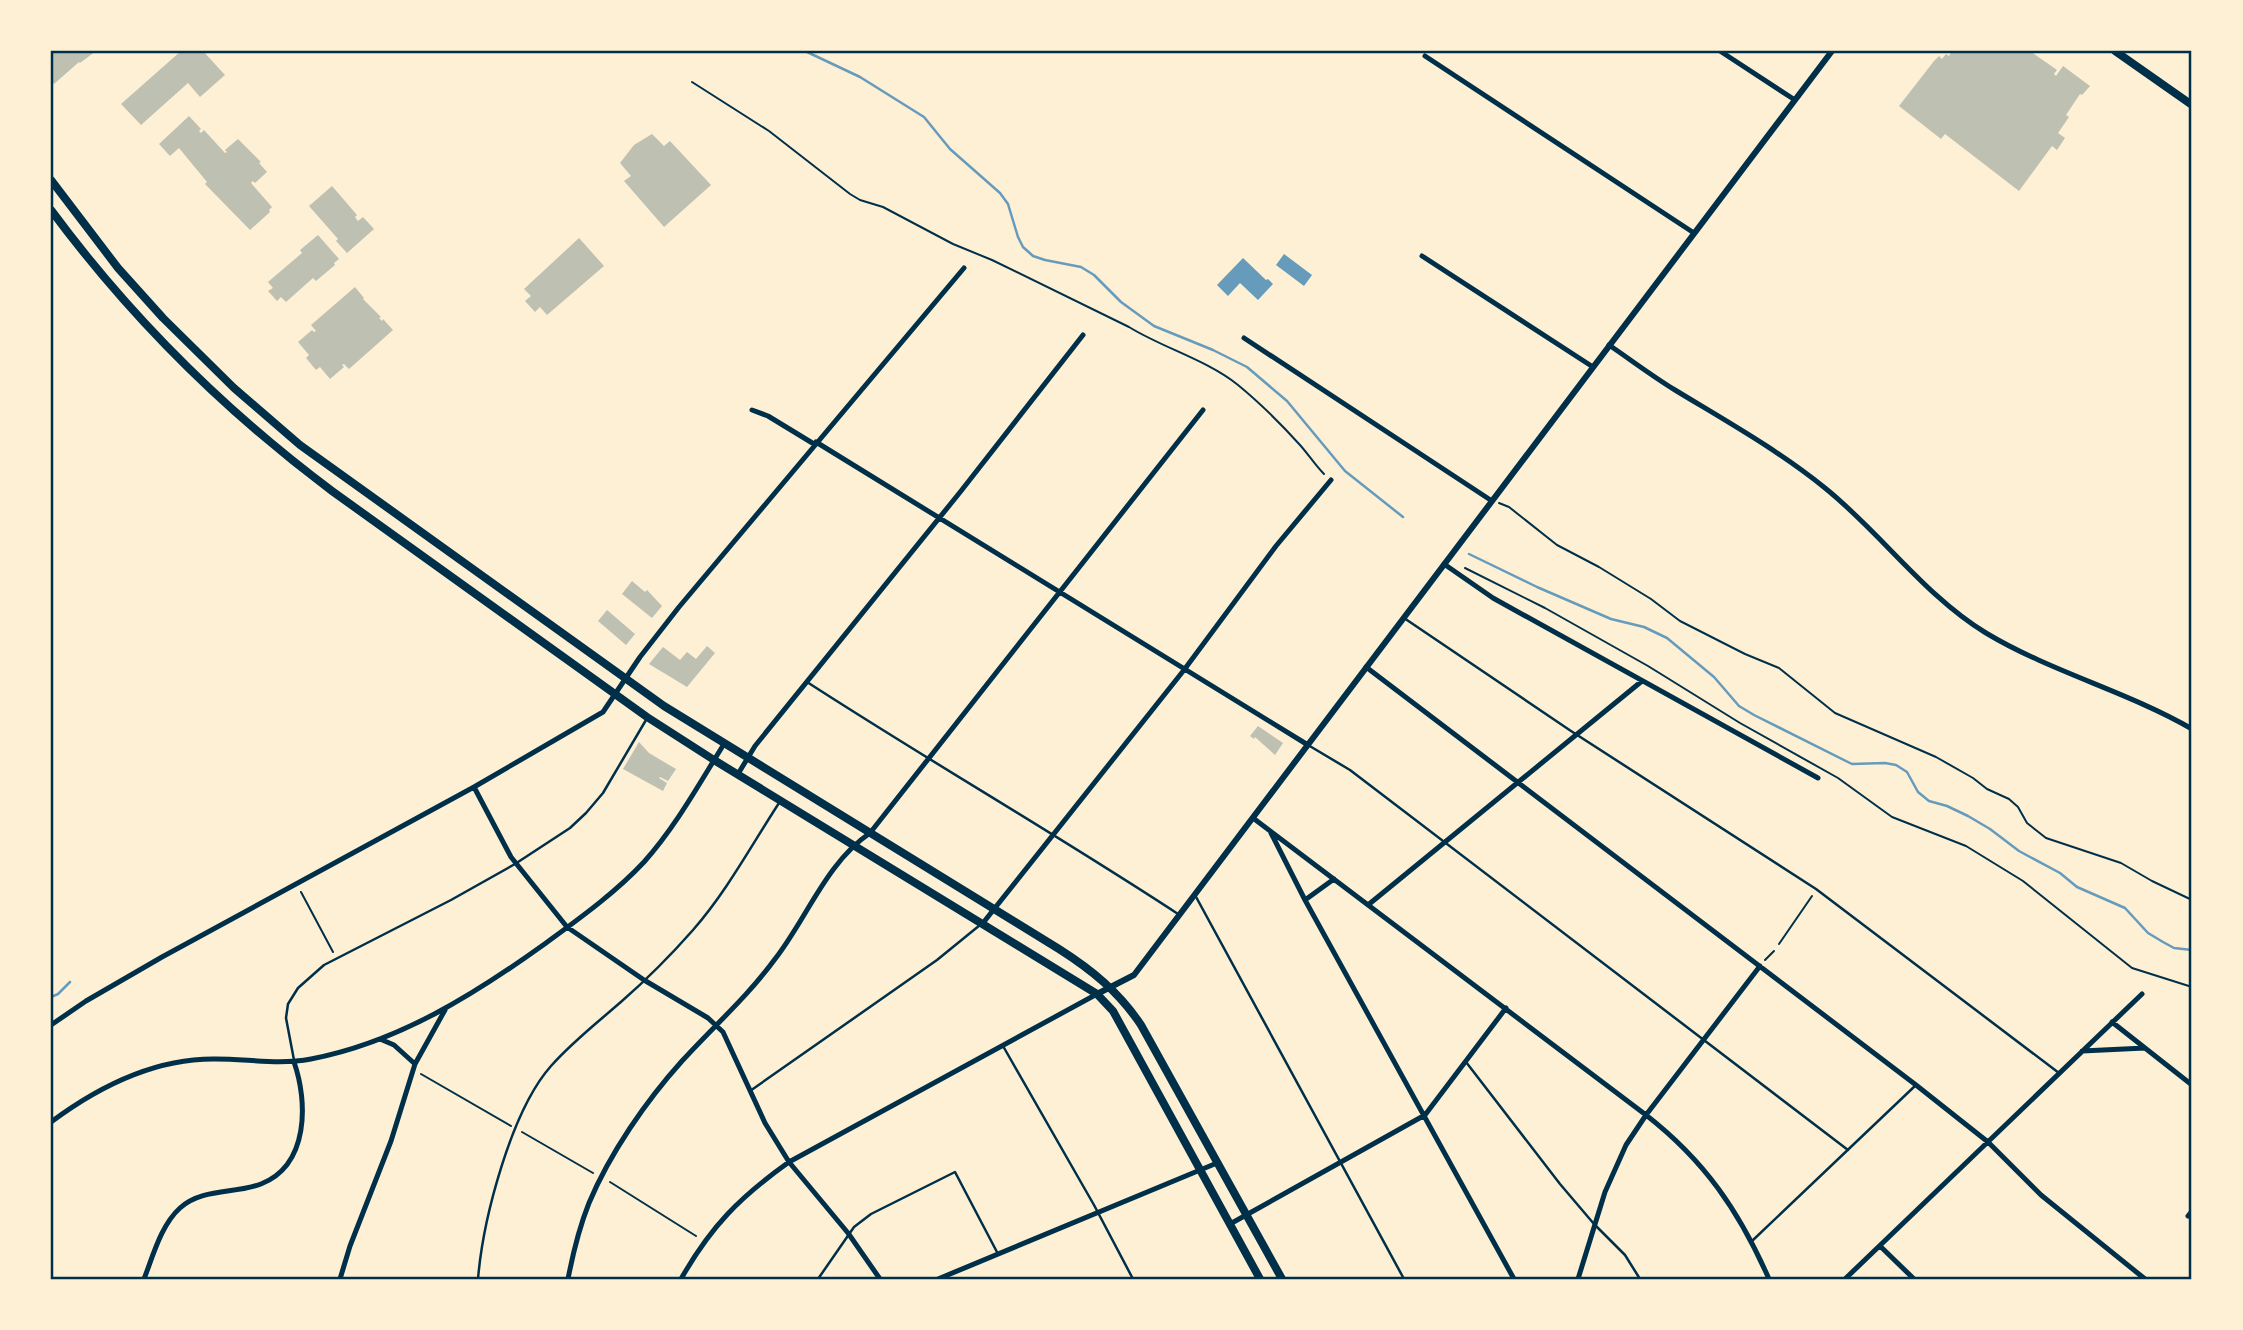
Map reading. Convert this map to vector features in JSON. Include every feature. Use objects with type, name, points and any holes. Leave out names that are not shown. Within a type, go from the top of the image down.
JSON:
[{"type":"main road","points":[[2115,51],[2192,105]]},
{"type":"main road","points":[[51,180],[136,289],[191,347],[300,445],[625,679],[724,744],[1082,964],[1110,988],[1141,1025],[1282,1279]]},
{"type":"main road","points":[[51,210],[136,316],[240,417],[289,459],[647,717],[1097,995],[1113,1012],[1260,1279]]},
{"type":"street","points":[[1720,51],[1795,100]]},
{"type":"street","points":[[681,1279],[708,1236],[730,1210],[789,1162],[1134,975],[1832,51]]},
{"type":"street","points":[[1425,56],[1694,233]]},
{"type":"street","points":[[1422,256],[1593,367]]},
{"type":"street","points":[[51,1025],[86,1001],[162,957],[474,788],[603,712],[640,657],[679,607],[964,268]]},
{"type":"street","points":[[738,774],[755,746],[1083,335]]},
{"type":"street","points":[[1244,338],[1492,501]]},
{"type":"street","points":[[1609,345],[1665,383],[1764,443],[1815,479],[1860,518],[1944,601],[1985,632],[2147,705],[2192,729]]},
{"type":"street","points":[[752,410],[768,416],[815,443],[1308,745]]},
{"type":"street","points":[[568,1279],[576,1242],[589,1203],[620,1146],[648,1103],[680,1063],[774,961],[839,860],[854,844],[870,833],[1203,410]]},
{"type":"street","points":[[983,923],[1184,670],[1276,545],[1331,480]]},
{"type":"street","points":[[1444,564],[1493,598],[1818,778]]},
{"type":"street","points":[[1366,667],[1916,1085],[1988,1142],[2041,1195],[2145,1279]]},
{"type":"street","points":[[1368,905],[1642,681]]},
{"type":"street","points":[[51,1122],[122,1080],[170,1063],[213,1059],[294,1062],[340,1052],[445,1010],[506,971],[619,886],[645,860],[678,818],[724,744]]},
{"type":"street","points":[[474,788],[516,864],[567,927],[644,980],[692,1007],[723,1032],[749,1092],[789,1162],[848,1233],[880,1279]]},
{"type":"street","points":[[1253,818],[1506,1008],[1679,1143],[1705,1169],[1728,1200],[1752,1241],[1769,1279]]},
{"type":"street","points":[[1269,830],[1514,1279]]},
{"type":"street","points":[[1306,900],[1334,879]]},
{"type":"street","points":[[1578,1279],[1594,1224],[1619,1158],[1646,1115],[1760,966]]},
{"type":"street","points":[[1845,1279],[2142,994]]},
{"type":"street","points":[[1230,1224],[1425,1115],[1506,1008]]},
{"type":"street","points":[[340,1279],[394,1132],[415,1064],[445,1010]]},
{"type":"street","points":[[2112,1022],[2192,1085]]},
{"type":"street","points":[[380,1038],[394,1045],[415,1064]]},
{"type":"street","points":[[2082,1051],[2145,1048]]},
{"type":"street","points":[[144,1279],[162,1234],[177,1210],[197,1197],[262,1184],[289,1159],[297,1146],[303,1125],[303,1100],[294,1062]]},
{"type":"street","points":[[938,1279],[1217,1163]]},
{"type":"street","points":[[1880,1246],[1914,1279]]},
{"type":"lane","points":[[1404,618],[1576,735],[1816,889],[2059,1074]]},
{"type":"lane","points":[[807,681],[1180,915]]},
{"type":"lane","points":[[294,1062],[287,1030],[288,1004],[299,988],[324,965],[420,917],[545,846],[586,813],[613,779],[647,717]]},
{"type":"lane","points":[[1308,745],[1350,771],[1848,1150]]},
{"type":"lane","points":[[478,1279],[494,1197],[515,1128],[528,1100],[551,1065],[644,980],[708,912],[781,800]]},
{"type":"lane","points":[[1195,895],[1405,1279]]},
{"type":"lane","points":[[749,1092],[937,960],[983,923]]},
{"type":"lane","points":[[1003,1046],[1133,1279]]},
{"type":"lane","points":[[1466,1062],[1530,1147],[1594,1224],[1625,1255],[1640,1279]]},
{"type":"lane","points":[[1752,1241],[1916,1085]]},
{"type":"lane","points":[[818,1279],[848,1233],[871,1214],[955,1172],[998,1254]]},
{"type":"path","points":[[692,82],[769,131],[860,200],[883,207],[953,244],[1016,271],[1237,383],[1286,429],[1312,462],[1331,480]]},
{"type":"path","points":[[1492,501],[1509,507],[1557,545],[1651,599],[1680,621],[1779,668],[1835,713],[1936,757],[1987,789],[2009,799],[2027,823],[2046,838],[2120,863],[2192,900]]},
{"type":"path","points":[[1464,567],[1545,608],[1648,666],[1740,723],[1838,778],[1892,817],[1966,846],[2023,881],[2132,968],[2192,987]]},
{"type":"path","points":[[1779,944],[1816,889]]},
{"type":"path","points":[[300,891],[332,950]]},
{"type":"path","points":[[1760,966],[1774,951]]},
{"type":"path","points":[[421,1074],[507,1124]]},
{"type":"path","points":[[515,1128],[593,1173]]},
{"type":"path","points":[[610,1182],[696,1236]]},
{"type":"water","points":[[1284,254],[1312,275],[1304,286],[1276,265]]},
{"type":"water","points":[[1243,258],[1273,284],[1258,300],[1240,283],[1228,296],[1217,285]]},
{"type":"building","points":[[51,51],[96,51],[54,84],[51,80]]},
{"type":"building","points":[[181,51],[203,51],[225,75],[200,97],[188,83],[141,125],[121,104]]},
{"type":"building","points":[[1952,51],[2030,51],[2057,70],[2054,74],[2056,76],[2063,66],[2090,86],[2080,94],[2066,115],[2069,117],[2058,133],[2065,138],[2057,150],[2052,146],[2019,191],[1945,134],[1941,139],[1899,106],[1934,61],[1939,56],[1942,59],[1946,54],[1949,56]]},
{"type":"building","points":[[189,116],[201,129],[199,131],[201,133],[204,130],[225,153],[238,139],[267,172],[255,183],[251,183],[272,207],[250,230],[205,184],[207,182],[179,148],[170,156],[159,144]]},
{"type":"building","points":[[652,134],[664,146],[670,141],[711,185],[664,227],[624,181],[631,176],[620,163],[634,145]]},
{"type":"building","points":[[332,186],[357,215],[355,217],[358,221],[363,217],[374,229],[347,253],[309,206]]},
{"type":"building","points":[[318,235],[339,259],[316,281],[313,278],[286,302],[281,297],[277,301],[268,291],[273,288],[268,282],[302,253],[300,250]]},
{"type":"building","points":[[579,238],[604,266],[547,315],[540,307],[535,312],[525,301],[531,296],[524,289]]},
{"type":"building","points":[[355,287],[381,317],[379,318],[393,330],[349,369],[342,365],[344,367],[330,379],[320,367],[316,370],[306,358],[309,355],[298,342],[312,330],[316,331],[311,325]]},
{"type":"building","points":[[632,581],[645,592],[647,590],[662,606],[652,618],[622,594]]},
{"type":"building","points":[[607,610],[635,634],[626,645],[598,621]]},
{"type":"building","points":[[707,646],[715,653],[687,687],[649,664],[663,647],[680,660],[687,652],[696,659]]},
{"type":"building","points":[[1258,726],[1283,743],[1275,755],[1255,737],[1254,739],[1250,736]]},
{"type":"building","points":[[639,742],[649,753],[676,769],[668,781],[659,778],[667,783],[663,791],[623,769]]},
{"type":"waterway","points":[[805,51],[860,77],[924,117],[950,149],[1000,193],[1008,204],[1023,247],[1033,256],[1081,267],[1154,326],[1247,367],[1287,401],[1345,471],[1403,517]]},
{"type":"waterway","points":[[1469,554],[1611,619],[1644,627],[1667,638],[1714,677],[1739,706],[1754,715],[1852,764],[1896,765],[1907,772],[1918,792],[1929,801],[1968,816],[2019,851],[2060,873],[2077,887],[2125,908],[2148,933],[2163,942],[2174,948],[2192,950]]},
{"type":"waterway","points":[[51,997],[70,982]]}]
